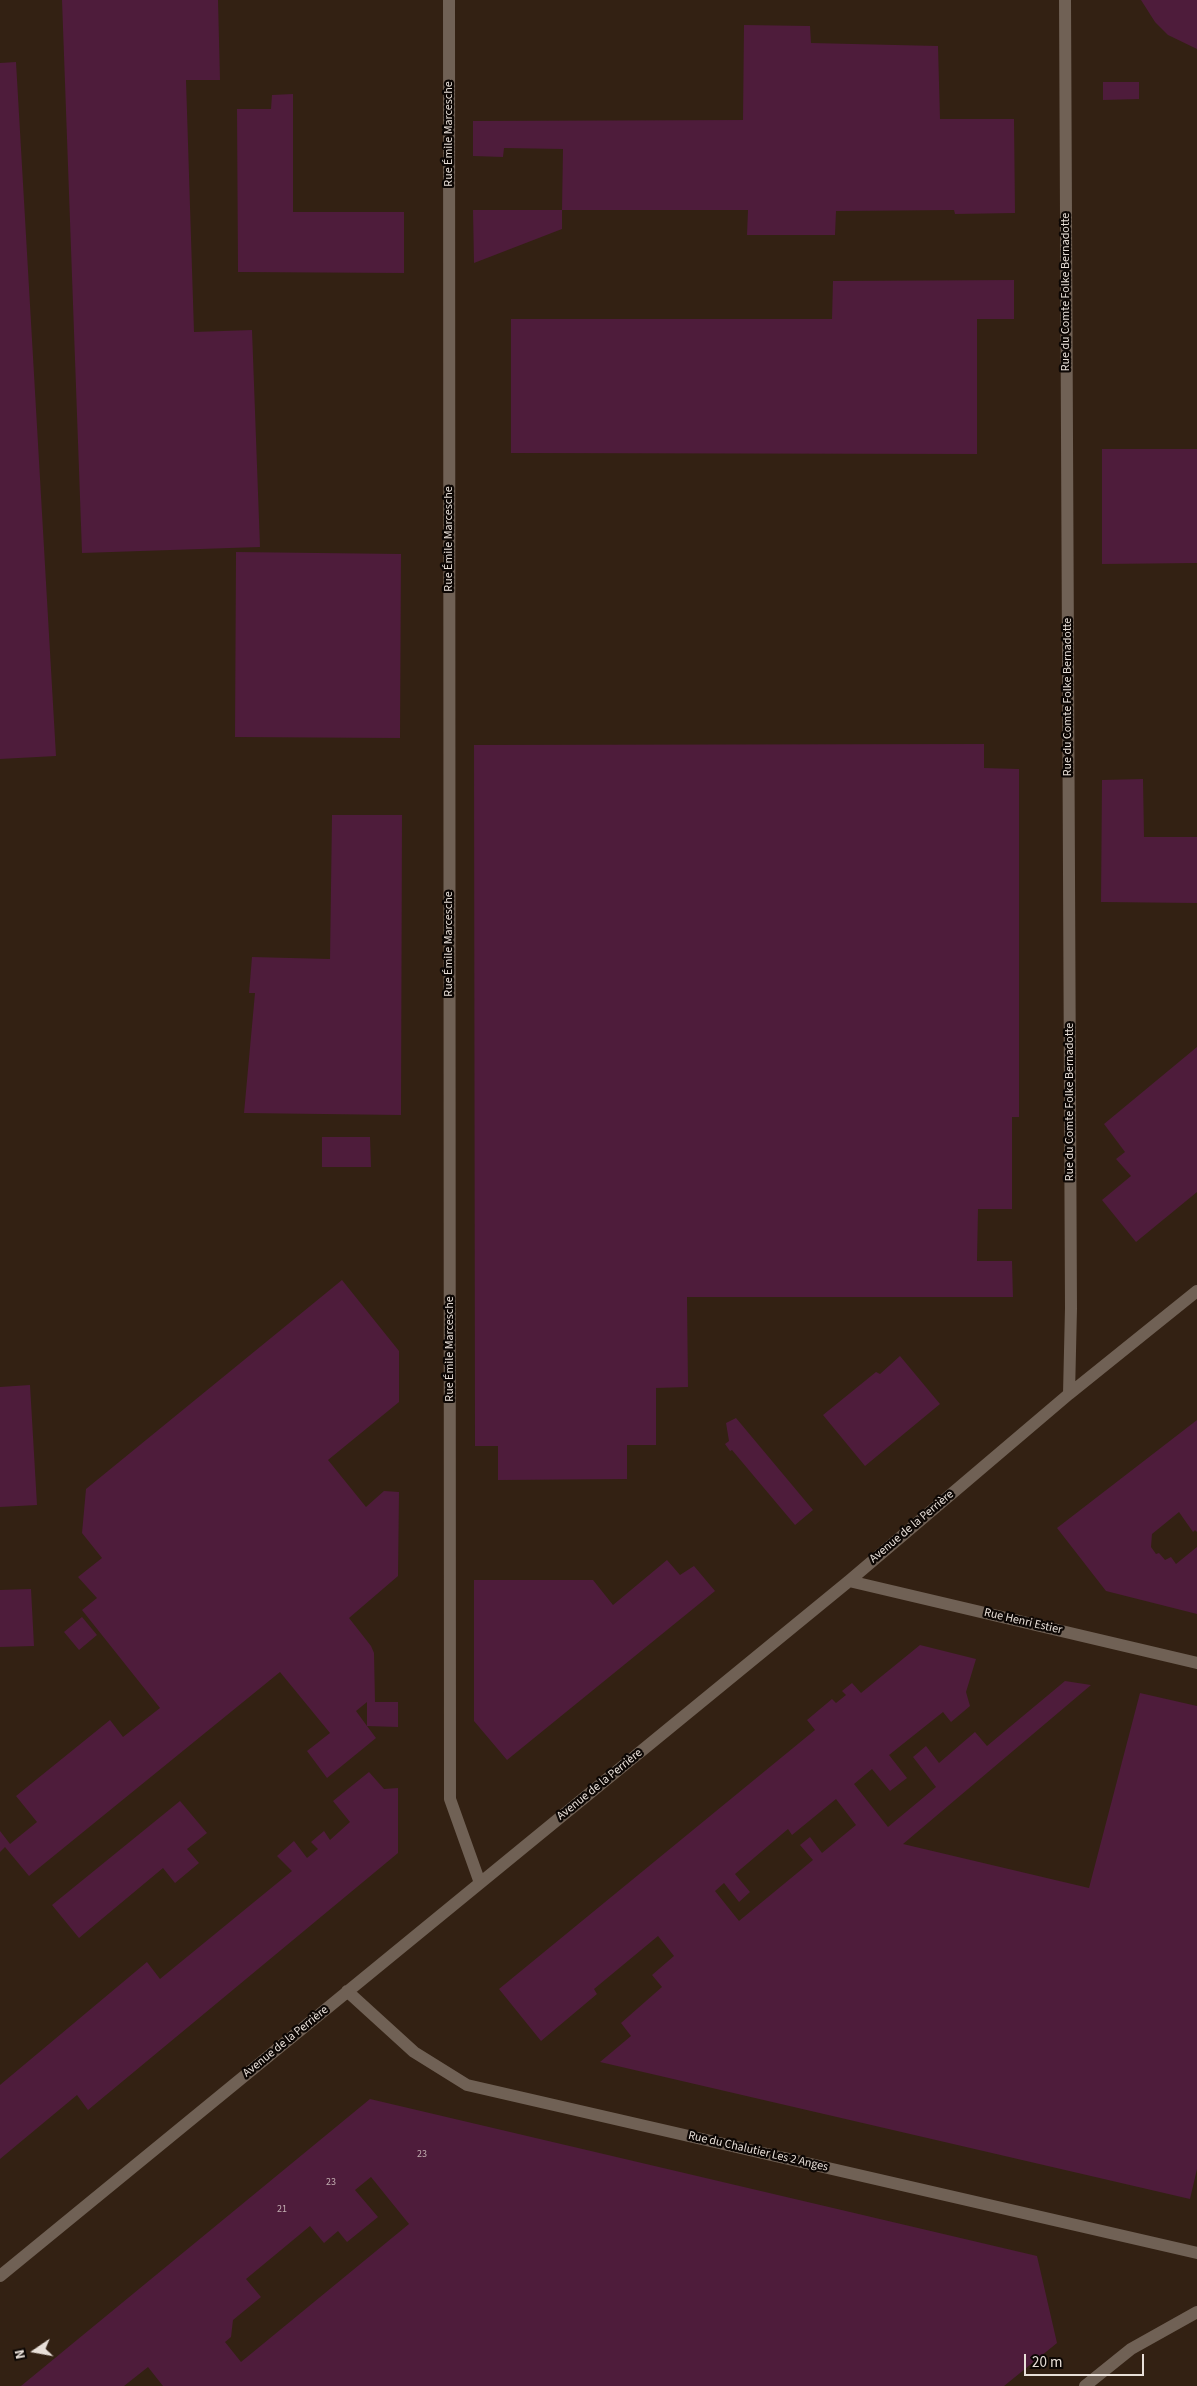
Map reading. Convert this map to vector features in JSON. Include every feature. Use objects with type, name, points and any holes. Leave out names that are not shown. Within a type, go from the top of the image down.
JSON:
[{"type":"street","name":"Rue Émile Marcesche","points":[[449,0],[450,1799],[480,1883]]},
{"type":"street","name":"Rue du Comte Folke Bernadotte","points":[[1065,0],[1071,1308],[1069,1394]]},
{"type":"street","name":"Avenue de la Perrière","points":[[0,2276],[849,1581],[1069,1394],[1197,1291]]},
{"type":"street","name":"Rue Henri Estier","points":[[849,1581],[1197,1663]]},
{"type":"street","name":"Rue du Chalutier Les 2 Anges","points":[[347,1991],[414,2052],[467,2086],[1197,2253]]},
{"type":"street","points":[[1085,2386],[1131,2349],[1197,2312]]},
{"type":"shaded area","points":[[0,0],[1197,0],[1197,2386],[0,2386]]},
{"type":"building","points":[[62,0],[218,0],[220,80],[186,80],[194,332],[252,330],[260,547],[82,553]]},
{"type":"building","points":[[1141,0],[1197,0],[1197,49],[1168,35],[1155,22]]},
{"type":"building","points":[[744,25],[810,26],[811,43],[938,46],[940,119],[1014,119],[1015,213],[955,214],[954,210],[836,211],[835,235],[747,235],[748,210],[562,210],[563,149],[504,148],[503,157],[473,156],[473,121],[743,120]]},
{"type":"building","points":[[16,62],[56,756],[0,759],[0,63]]},
{"type":"building","points":[[1103,82],[1139,82],[1139,99],[1103,100]]},
{"type":"building","points":[[293,94],[293,212],[404,212],[404,273],[238,272],[237,109],[271,109],[272,95]]},
{"type":"building","points":[[473,210],[562,210],[562,229],[474,263]]},
{"type":"building","points":[[1014,280],[1014,319],[977,319],[977,454],[511,453],[511,319],[832,319],[833,281]]},
{"type":"building","points":[[1102,449],[1197,449],[1197,563],[1102,564]]},
{"type":"building","points":[[236,552],[401,554],[400,738],[235,737]]},
{"type":"building","points":[[984,744],[984,768],[1019,769],[1019,1117],[1012,1117],[1012,1209],[978,1209],[977,1261],[1012,1261],[1013,1297],[687,1297],[688,1387],[656,1388],[656,1445],[627,1445],[627,1479],[498,1480],[498,1446],[475,1446],[474,745]]},
{"type":"building","points":[[1143,779],[1144,837],[1197,837],[1197,903],[1101,902],[1102,780]]},
{"type":"building","points":[[332,815],[402,815],[401,1115],[244,1113],[255,993],[249,993],[252,957],[330,959]]},
{"type":"building","points":[[1197,1047],[1197,1192],[1136,1242],[1102,1200],[1131,1176],[1116,1159],[1125,1152],[1104,1124]]},
{"type":"building","points":[[322,1137],[370,1137],[371,1167],[322,1167]]},
{"type":"building","points":[[342,1280],[399,1351],[399,1402],[328,1460],[366,1507],[384,1491],[399,1492],[398,1576],[349,1618],[371,1646],[374,1653],[375,1702],[398,1702],[398,1727],[367,1726],[376,1738],[327,1778],[307,1751],[330,1733],[280,1672],[29,1876],[5,1847],[0,1852],[0,1831],[10,1844],[37,1822],[16,1796],[110,1720],[123,1737],[160,1708],[82,1610],[97,1598],[78,1577],[102,1558],[82,1533],[86,1489]],"holes":[[[367,1702],[367,1726],[356,1711]]]},
{"type":"building","points":[[900,1356],[940,1404],[865,1466],[823,1415],[876,1372],[880,1374]]},
{"type":"building","points":[[30,1385],[37,1505],[0,1507],[0,1387]]},
{"type":"building","points":[[736,1418],[813,1510],[795,1525],[725,1444],[729,1441],[726,1423]]},
{"type":"building","points":[[1197,1420],[1197,1532],[1195,1530],[1193,1532],[1179,1512],[1152,1534],[1151,1547],[1156,1554],[1159,1553],[1165,1560],[1171,1557],[1176,1564],[1197,1547],[1197,1614],[1106,1591],[1057,1528]]},
{"type":"building","points":[[667,1560],[680,1575],[694,1566],[715,1591],[507,1760],[474,1721],[474,1580],[593,1580],[613,1605]]},
{"type":"building","points":[[31,1589],[34,1646],[0,1647],[0,1590]]},
{"type":"building","points":[[82,1617],[97,1635],[79,1650],[64,1632]]},
{"type":"building","points":[[920,1645],[976,1659],[966,1692],[970,1706],[951,1722],[943,1712],[889,1755],[907,1778],[890,1791],[872,1769],[854,1784],[888,1827],[936,1787],[913,1757],[926,1746],[939,1763],[975,1732],[987,1746],[1065,1681],[1091,1685],[903,1844],[1089,1888],[1140,1693],[1197,1706],[1197,2169],[1190,2199],[600,2062],[631,2036],[621,2023],[662,1987],[652,1975],[674,1956],[658,1936],[594,1989],[597,1994],[541,2041],[499,1989],[815,1730],[807,1720],[832,1699],[836,1703],[846,1695],[842,1691],[852,1683],[861,1693]],"holes":[[[836,1799],[856,1825],[822,1853],[810,1837],[800,1845],[813,1860],[739,1921],[715,1891],[724,1883],[739,1902],[750,1892],[735,1874],[788,1829],[792,1835]]]},
{"type":"building","points":[[369,1772],[384,1789],[398,1788],[398,1853],[88,2110],[77,2095],[0,2159],[0,2085],[147,1962],[160,1979],[292,1871],[277,1856],[294,1841],[307,1858],[318,1849],[311,1842],[324,1831],[330,1840],[350,1822],[333,1801]]},
{"type":"building","points":[[180,1801],[207,1833],[187,1849],[199,1863],[175,1883],[163,1868],[79,1938],[52,1905]]},
{"type":"building","points":[[370,2099],[1037,2256],[1057,2343],[1004,2386],[163,2386],[148,2367],[124,2386],[21,2386]],"holes":[[[371,2177],[409,2224],[241,2362],[225,2342],[231,2337],[233,2320],[261,2297],[246,2279],[310,2226],[324,2243],[338,2231],[347,2242],[378,2217],[355,2190]]]}]
